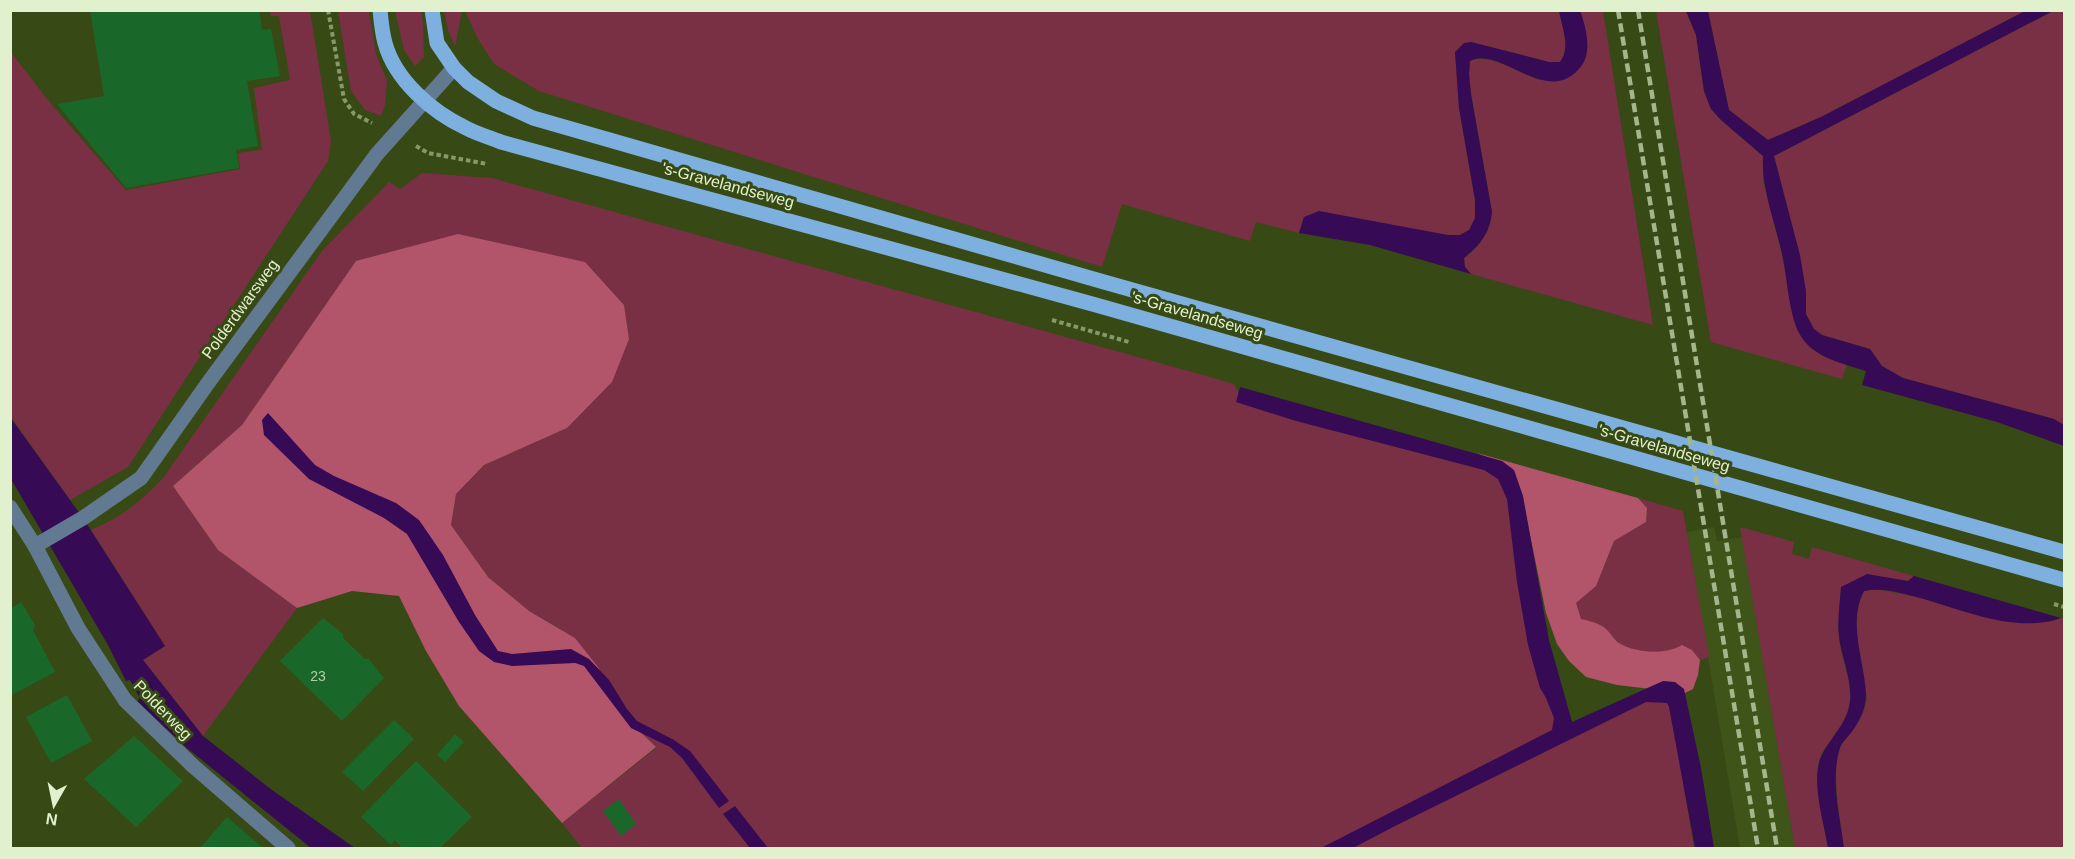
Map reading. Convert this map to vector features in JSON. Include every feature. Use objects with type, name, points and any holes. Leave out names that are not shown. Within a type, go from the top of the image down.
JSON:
[{"type":"main road","name":"'s-Gravelandseweg","points":[[380,10],[385,44],[400,74],[425,100],[466,128],[501,142],[1096,305],[2064,580]]},
{"type":"main road","name":"'s-Gravelandseweg","points":[[432,10],[437,43],[454,68],[468,82],[496,100],[533,118],[1104,282],[2064,552]]},
{"type":"street","name":"Polderdwarsweg","points":[[41,543],[83,518],[141,478],[377,154],[454,68]]},
{"type":"street","name":"Polderweg","points":[[10,507],[41,543],[78,628],[125,700],[192,765],[288,849]]},
{"type":"path","points":[[328,10],[344,99],[354,114],[394,135]]},
{"type":"shaded area","points":[[1559,10],[1565,44],[1560,62],[1549,62],[1471,42],[1455,52],[1459,108],[1475,200],[1475,218],[1469,230],[1460,235],[1448,235],[1304,217],[1299,233],[1256,222],[1250,241],[1122,204],[1102,267],[539,91],[494,64],[478,39],[465,11]]},
{"type":"shaded area","points":[[270,11],[310,11],[331,141],[328,161],[128,467],[70,500],[11,417],[10,51],[51,104],[126,190],[240,169],[238,153],[262,150],[254,88],[290,80],[279,16],[271,16]]},
{"type":"shaded area","points":[[338,11],[369,11],[376,54],[387,81],[385,105],[381,116],[365,110],[351,91]]},
{"type":"shaded area","points":[[395,11],[421,11],[424,57],[415,66],[404,50]]},
{"type":"shaded area","points":[[444,11],[462,11],[455,47],[448,30]]},
{"type":"shaded area","points":[[1559,11],[1580,11],[1586,31],[1585,59],[1569,77],[1555,81],[1540,79],[1496,61],[1482,58],[1470,61],[1471,94],[1492,212],[1483,238],[1464,258],[1465,267],[1471,274],[1370,245],[1299,233],[1304,217],[1319,211],[1448,235],[1460,235],[1469,230],[1475,218],[1475,200],[1459,108],[1455,52],[1464,43],[1471,42],[1549,62],[1560,62],[1565,44]]},
{"type":"shaded area","points":[[1580,11],[1603,11],[1653,325],[1471,274],[1465,267],[1464,258],[1483,238],[1492,212],[1471,94],[1470,61],[1485,59],[1494,61],[1539,80],[1584,62],[1584,23]]},
{"type":"shaded area","points":[[1656,11],[1686,11],[1696,35],[1704,91],[1711,109],[1763,156],[1763,180],[1782,255],[1794,319],[1811,348],[1847,365],[1842,379],[1711,342]]},
{"type":"shaded area","points":[[1686,11],[1708,11],[1729,110],[1768,140],[1821,117],[2025,11],[2053,11],[1774,156],[1800,255],[1806,291],[1806,314],[1814,329],[1822,335],[1870,349],[1882,366],[1903,378],[2054,419],[2064,425],[2064,446],[1997,422],[1862,385],[1866,371],[1822,355],[1808,345],[1797,329],[1791,309],[1782,254],[1766,193],[1763,156],[1711,109],[1704,91],[1696,35]]},
{"type":"shaded area","points":[[1708,11],[2025,11],[1821,117],[1768,140],[1729,110]]},
{"type":"shaded area","points":[[2053,11],[2064,11],[2064,425],[2054,419],[1903,378],[1882,366],[1870,349],[1822,335],[1814,330],[1806,314],[1806,291],[1774,156]]},
{"type":"shaded area","points":[[422,173],[492,178],[1210,377],[1234,384],[1240,396],[1477,462],[1502,478],[1509,499],[1558,736],[1668,691],[1694,848],[582,848],[562,823],[656,748],[627,719],[575,638],[529,611],[488,577],[451,525],[456,494],[484,465],[567,428],[629,339],[624,305],[585,262],[356,261],[242,425],[173,486],[218,550],[297,608],[203,736],[143,660],[165,646],[91,530],[130,508],[163,478],[322,251],[389,182],[400,189]]},
{"type":"shaded area","points":[[458,234],[585,262],[624,305],[629,339],[612,382],[567,428],[484,465],[456,494],[451,525],[488,577],[529,611],[575,638],[598,667],[627,719],[656,747],[562,823],[459,706],[426,651],[399,596],[352,591],[297,608],[218,550],[173,486],[242,425],[356,261]]},
{"type":"shaded area","points":[[1240,387],[1502,461],[1514,470],[1523,496],[1549,640],[1572,722],[1663,681],[1675,682],[1684,689],[1701,768],[1714,848],[1695,848],[1669,707],[1667,703],[1646,702],[1353,848],[1321,848],[1552,730],[1554,718],[1540,688],[1528,645],[1517,582],[1507,499],[1498,479],[1484,470],[1296,421],[1236,402]]},
{"type":"shaded area","points":[[268,413],[315,465],[334,476],[396,503],[419,520],[443,555],[475,615],[498,651],[512,654],[571,649],[589,659],[609,680],[637,721],[690,751],[729,801],[719,808],[682,758],[670,747],[631,728],[584,666],[575,663],[512,666],[494,662],[479,651],[459,622],[407,534],[384,518],[309,479],[264,435],[262,420]]},
{"type":"shaded area","points":[[10,417],[83,518],[165,646],[143,660],[203,736],[272,790],[355,848],[311,848],[187,748],[137,701],[140,698],[130,680],[126,681],[108,645],[11,479]]},
{"type":"shaded area","points":[[1477,453],[1638,498],[1647,508],[1646,522],[1614,541],[1596,586],[1576,603],[1581,619],[1604,627],[1617,642],[1633,649],[1650,652],[1668,650],[1682,645],[1692,650],[1700,660],[1693,689],[1685,693],[1617,685],[1586,677],[1569,661],[1557,644],[1546,613],[1521,491],[1498,462]]},
{"type":"shaded area","points":[[1638,498],[1683,511],[1709,657],[1700,660],[1692,650],[1636,650],[1619,643],[1601,625],[1581,620],[1576,603],[1586,595],[1605,564],[1614,541],[1646,522],[1647,508]]},
{"type":"shaded area","points":[[1714,527],[1717,541],[1742,537],[1795,848],[1740,848],[1687,532]]},
{"type":"shaded area","points":[[1740,527],[1794,542],[1792,554],[1809,559],[1812,547],[1914,576],[1908,581],[1841,587],[1839,638],[1849,685],[1849,709],[1822,753],[1817,774],[1828,848],[1795,848]]},
{"type":"shaded area","points":[[1867,574],[1908,581],[1914,576],[2061,618],[2044,622],[2008,622],[1899,593],[1885,590],[1864,591],[1859,603],[1857,629],[1866,700],[1859,720],[1841,746],[1837,760],[1837,798],[1844,848],[1828,848],[1817,787],[1817,774],[1823,753],[1849,709],[1850,685],[1838,631],[1841,587]]},
{"type":"shaded area","points":[[1876,589],[2050,622],[2064,619],[2064,848],[1844,848],[1837,795],[1836,765],[1842,743],[1866,704],[1857,622],[1864,591]]},
{"type":"shaded area","points":[[735,806],[768,848],[750,848],[723,814]]},
{"type":"building","points":[[90,10],[259,10],[262,30],[271,29],[280,76],[247,81],[258,146],[236,150],[239,168],[126,188],[57,104],[104,96]]},
{"type":"building","points":[[21,602],[35,625],[33,630],[55,672],[10,696],[10,609]]},
{"type":"building","points":[[323,618],[343,634],[343,638],[365,659],[369,659],[384,678],[342,721],[280,661]]},
{"type":"building","points":[[67,695],[92,741],[51,763],[26,717]]},
{"type":"building","points":[[394,720],[414,739],[363,791],[342,772]]},
{"type":"building","points":[[455,734],[464,742],[445,762],[437,755]]},
{"type":"building","points":[[134,736],[183,781],[136,827],[84,779]]},
{"type":"building","points":[[416,761],[472,817],[440,848],[402,848],[395,840],[391,845],[361,817]]},
{"type":"building","points":[[619,799],[636,824],[621,836],[603,811]]},
{"type":"building","points":[[227,817],[263,848],[200,848]]},
{"type":"railway","points":[[1618,10],[1758,848]]},
{"type":"railway","points":[[1638,10],[1777,848]]}]
